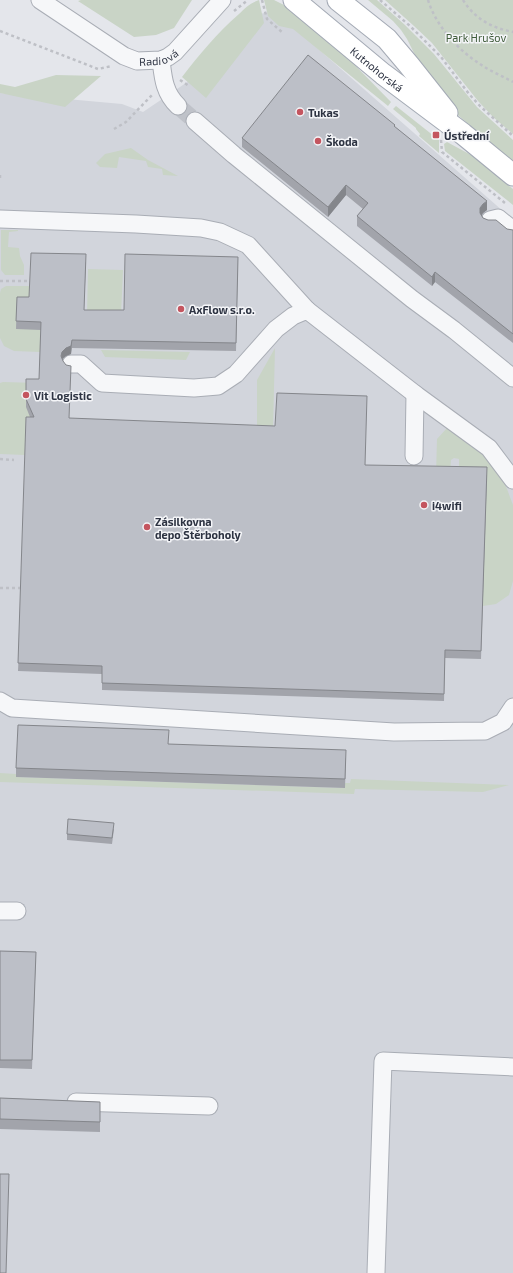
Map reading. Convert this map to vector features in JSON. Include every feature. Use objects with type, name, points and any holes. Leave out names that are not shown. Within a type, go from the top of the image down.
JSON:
[{"type":"main road","name":"Kutnohorská","points":[[294,0],[383,74],[463,134],[513,175]]},
{"type":"main road","name":"Kutnohorská","points":[[340,1],[387,39],[419,77],[463,134]]},
{"type":"street","name":"Radiová","points":[[40,0],[124,56],[137,62],[168,58],[208,17],[222,0]]},
{"type":"street","points":[[208,17],[213,0]]},
{"type":"street","points":[[161,60],[164,82],[170,97],[178,106]]},
{"type":"street","points":[[195,121],[400,290],[454,330],[513,378]]},
{"type":"street","points":[[490,220],[498,218],[513,230]]},
{"type":"street","points":[[0,219],[201,228],[220,232],[248,245],[307,310],[415,394],[489,448],[513,480]]},
{"type":"street","points":[[71,364],[81,364],[102,383],[194,388],[218,386],[236,374],[276,329],[293,316],[307,310]]},
{"type":"street","points":[[414,456],[415,394]]},
{"type":"street","points":[[0,702],[12,708],[394,732],[485,731],[503,722],[513,707]]},
{"type":"street","points":[[0,911],[17,911]]},
{"type":"street","points":[[376,1273],[383,1061],[513,1066]]},
{"type":"street","points":[[62,1101],[209,1106]]},
{"type":"path","points":[[262,0],[266,19],[283,33]]},
{"type":"path","points":[[380,0],[410,26],[441,57],[480,106],[513,136]]},
{"type":"path","points":[[428,0],[445,31],[460,48],[481,65],[513,82]]},
{"type":"path","points":[[463,0],[469,9],[484,22],[513,32]]},
{"type":"path","points":[[0,31],[98,69],[137,62]]},
{"type":"path","points":[[114,129],[126,122],[164,82]]},
{"type":"path","points":[[442,140],[442,152],[508,205]]},
{"type":"path","points":[[0,173],[0,178]]},
{"type":"path","points":[[0,281],[30,281]]},
{"type":"path","points":[[0,459],[14,460]]},
{"type":"path","points":[[0,588],[21,588]]},
{"type":"shaded area","points":[[275,11],[513,220],[513,1273],[0,1273],[0,93],[122,104],[143,112],[214,64],[254,15]]},
{"type":"green space","points":[[192,0],[174,28],[156,35],[134,37],[78,1]]},
{"type":"green space","points":[[259,0],[264,23],[206,98],[182,77],[223,29],[248,6]]},
{"type":"green space","points":[[264,0],[274,0],[284,5],[342,52],[391,102],[388,106],[293,29],[279,26],[268,16]]},
{"type":"green space","points":[[368,0],[377,0],[405,25],[434,54],[477,107],[513,140],[513,162],[452,110],[423,71],[401,30],[393,21]]},
{"type":"green space","name":"Park Hrušov","points":[[385,0],[513,0],[513,134],[493,117],[478,101],[432,43]]},
{"type":"green space","points":[[56,75],[101,76],[65,107],[0,93],[0,84],[15,87]]},
{"type":"green space","points":[[396,106],[439,140],[439,153],[419,136],[420,134],[416,128],[393,109]]},
{"type":"green space","points":[[447,142],[473,156],[513,189],[513,205],[445,151],[444,144]]},
{"type":"green space","points":[[131,148],[148,160],[178,176],[163,175],[162,169],[148,167],[146,161],[119,157],[117,168],[100,167],[96,163],[105,154]]},
{"type":"green space","points":[[1,230],[18,230],[9,232],[8,247],[19,248],[20,256],[24,265],[24,275],[5,275],[1,270]]},
{"type":"green space","points":[[88,269],[123,270],[121,315],[87,315]]},
{"type":"green space","points":[[6,286],[30,286],[41,330],[40,352],[14,351],[4,346],[0,338],[0,293],[1,289]]},
{"type":"green space","points":[[275,348],[273,429],[257,427],[257,380]]},
{"type":"green space","points":[[101,350],[190,352],[186,360],[105,357]]},
{"type":"green space","points":[[0,383],[39,383],[32,409],[25,455],[0,454]]},
{"type":"green space","points":[[447,428],[459,431],[477,446],[504,481],[513,505],[513,581],[509,595],[496,604],[483,606],[459,474],[459,459],[454,458],[451,460],[450,474],[436,474],[437,439]]},
{"type":"green space","points":[[0,773],[16,774],[16,777],[344,788],[345,783],[350,783],[351,779],[509,785],[483,792],[355,789],[354,794],[0,782]]},
{"type":"building","points":[[308,55],[487,201],[480,208],[480,213],[483,218],[488,220],[496,220],[507,229],[513,230],[513,334],[435,272],[432,277],[357,216],[368,203],[346,185],[328,207],[242,138]]},
{"type":"building","points":[[31,253],[86,254],[84,310],[124,310],[125,254],[238,257],[236,343],[72,340],[71,346],[62,352],[61,356],[66,365],[71,366],[69,418],[275,426],[277,393],[367,396],[365,465],[487,467],[481,651],[445,650],[444,694],[102,683],[102,666],[18,663],[26,417],[34,417],[26,399],[26,379],[39,379],[41,322],[16,321],[17,297],[29,297]]},
{"type":"building","points":[[18,725],[169,730],[168,744],[346,750],[345,779],[16,768]]},
{"type":"building","points":[[68,819],[114,823],[112,838],[67,834]]},
{"type":"building","points":[[0,951],[36,952],[32,1060],[0,1060]]},
{"type":"building","points":[[0,1098],[100,1102],[100,1122],[0,1119]]},
{"type":"building","points":[[0,1174],[9,1174],[6,1273],[0,1273]]},
{"type":"tunnel","points":[[178,106],[195,121]]},
{"type":"place","name":"Tukas","points":[[300,112]]},
{"type":"place","name":"Ústřední","points":[[436,135]]},
{"type":"place","name":"Škoda","points":[[318,141]]},
{"type":"place","name":"AxFlow s.r.o.","points":[[181,309]]},
{"type":"place","name":"Vit Logistic","points":[[26,395]]},
{"type":"place","name":"i4wifi","points":[[424,505]]},
{"type":"place","name":"Zásilkovna depo Štěrboholy","points":[[147,527]]}]
